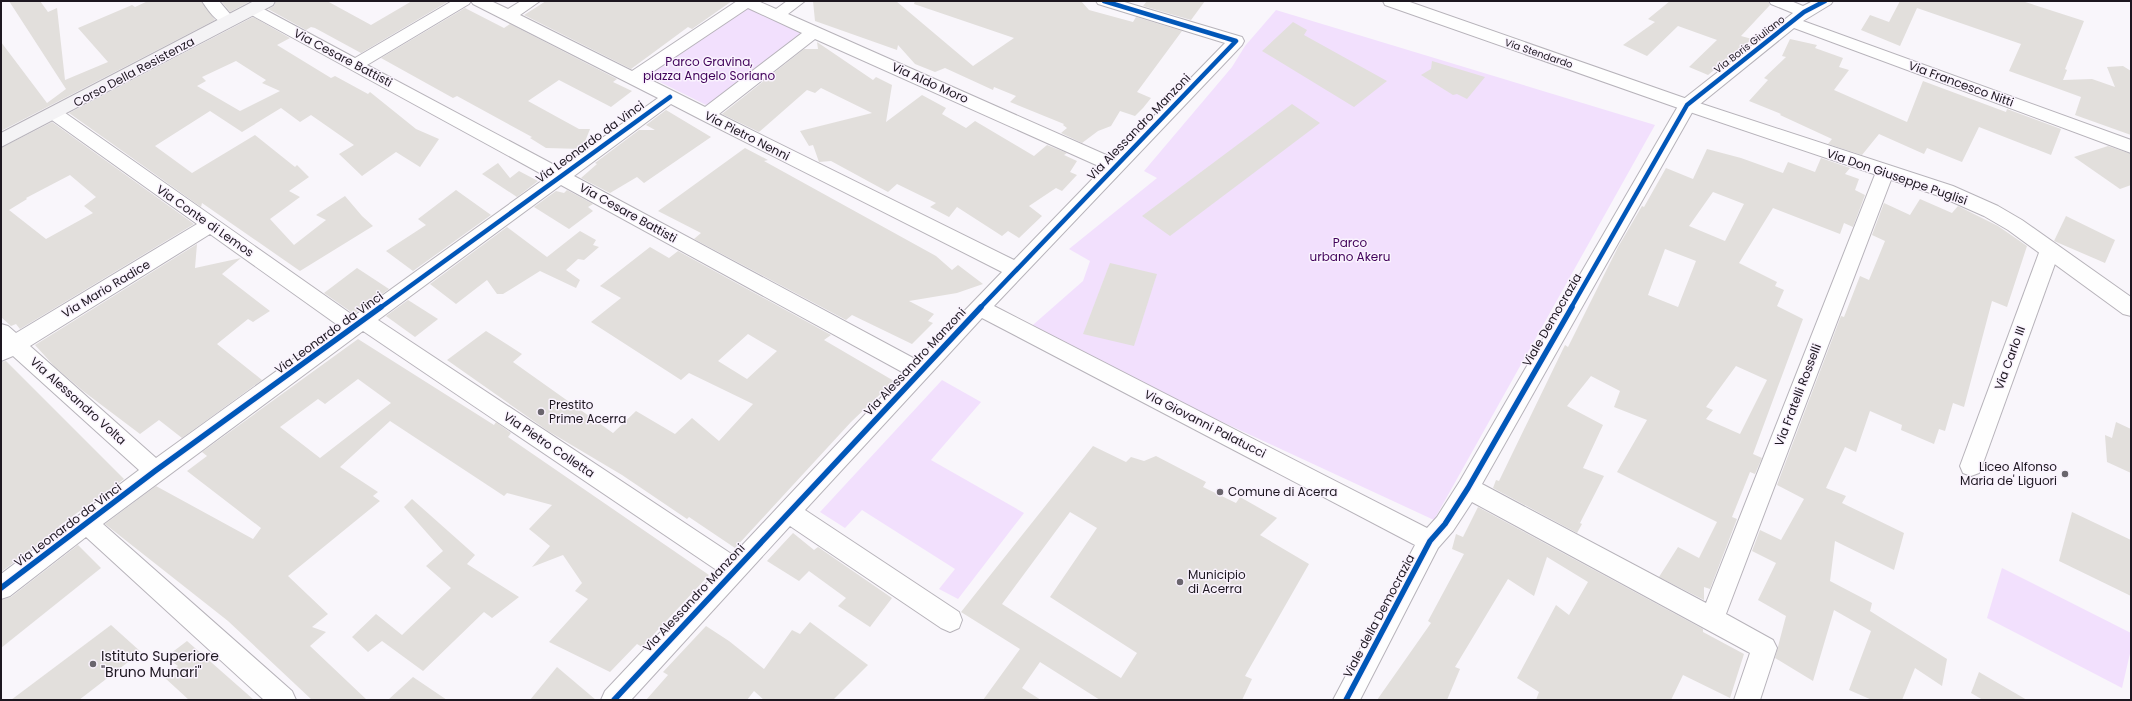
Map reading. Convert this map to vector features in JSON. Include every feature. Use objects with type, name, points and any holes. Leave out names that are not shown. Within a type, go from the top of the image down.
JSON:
[{"type":"main road","name":"Corso Della Resistenza","points":[[1,141],[55,114],[259,5]]},
{"type":"street","points":[[210,1],[228,21]]},
{"type":"street","points":[[356,64],[463,1]]},
{"type":"street","name":"Via Pietro Nenni","points":[[479,1],[1016,270]]},
{"type":"street","points":[[508,16],[532,1]]},
{"type":"street","points":[[633,78],[746,1]]},
{"type":"street","name":"Via Aldo Moro","points":[[746,1],[1115,166]]},
{"type":"street","points":[[777,15],[797,1]]},
{"type":"street","name":"Via Alessandro Manzoni","points":[[614,700],[919,372],[1236,41],[1104,1]]},
{"type":"street","name":"Via Stendardo","points":[[1391,1],[1686,105]]},
{"type":"street","name":"Via Boris Giuliano","points":[[1777,1],[1798,17]]},
{"type":"street","name":"Via Boris Giuliano","points":[[1686,105],[1798,17],[1825,1]]},
{"type":"street","name":"Via Cesare Battisti","points":[[259,5],[356,64],[919,372]]},
{"type":"street","name":"Via Francesco Nitti","points":[[1798,17],[2131,147]]},
{"type":"street","points":[[706,115],[815,31]]},
{"type":"street","name":"Via Leonardo da Vinci","points":[[1,588],[155,471],[670,97]]},
{"type":"street","name":"Via Don Giuseppe Puglisi","points":[[1686,105],[1946,191],[1991,211],[2015,225],[2131,308]]},
{"type":"street","name":"Viale Democrazia","points":[[1430,541],[1445,524],[1468,488],[1686,105]]},
{"type":"street","name":"Via Conte di Lemos","points":[[55,114],[210,225],[359,324]]},
{"type":"street","name":"Via Fratelli Rosselli","points":[[1712,619],[1885,172]]},
{"type":"street","name":"Via Mario Radice","points":[[6,343],[210,225]]},
{"type":"street","name":"Via Carlo III","points":[[1971,466],[2050,250]]},
{"type":"street","name":"Via Giovanni Palatucci","points":[[980,308],[1430,541]]},
{"type":"street","name":"Via Pietro Colletta","points":[[359,324],[735,569]]},
{"type":"street","name":"Via Alessandro Volta","points":[[6,343],[155,471]]},
{"type":"street","points":[[1468,488],[1764,648],[1747,700]]},
{"type":"street","points":[[788,512],[950,620]]},
{"type":"street","points":[[87,524],[283,700]]},
{"type":"street","name":"Viale della Democrazia","points":[[1346,700],[1430,541]]},
{"type":"green space","name":"Parco Gravina, piazza Angelo Soriano","points":[[746,6],[805,31],[708,106],[648,76]]},
{"type":"green space","name":"Parco urbano Akeru","points":[[1276,10],[1655,125],[1434,520],[1026,331],[1083,281],[1090,261],[1069,249],[1157,178],[1144,171],[1232,67],[1245,46]]},
{"type":"green space","points":[[942,380],[981,402],[931,460],[1024,513],[958,599],[939,589],[955,569],[862,510],[845,528],[820,512]]},
{"type":"green space","points":[[2002,568],[2131,633],[2131,649],[2122,688],[1987,618]]},
{"type":"building","points":[[9,1],[40,1],[48,12],[57,8],[65,80],[108,62],[78,28],[132,5],[135,7],[148,1],[201,1],[215,20],[1,131],[1,42],[47,103],[66,89]]},
{"type":"building","points":[[221,1],[251,1],[230,12]]},
{"type":"building","points":[[276,1],[327,1],[371,25],[412,1],[449,1],[361,53],[315,28],[311,27],[306,30],[268,9],[274,6]]},
{"type":"building","points":[[546,1],[732,1],[692,29],[688,27],[631,69],[524,15]]},
{"type":"building","points":[[813,1],[896,1],[973,66],[1014,38],[914,4],[915,1],[1081,1],[1089,10],[1133,22],[1136,17],[1182,31],[1137,92],[1151,98],[1143,108],[1135,116],[1120,111],[1111,126],[1098,131],[1082,143],[1061,133],[1067,128],[1063,125],[1064,124],[1010,102],[1016,96],[994,87],[993,90],[945,68],[935,72],[915,64],[898,45],[897,50],[815,21]]},
{"type":"building","points":[[1147,1],[1205,1],[1191,20],[1143,6]]},
{"type":"building","points":[[1670,1],[1768,1],[1770,5],[1741,36],[1752,39],[1708,75],[1689,67],[1717,40],[1678,26],[1647,56],[1623,45],[1655,22],[1648,19]]},
{"type":"building","points":[[1900,1],[2022,1],[2084,21],[2065,69],[2067,70],[2063,80],[2092,79],[2115,87],[2107,67],[2123,66],[2131,71],[2131,135],[2075,115],[2081,97],[2009,71],[2021,44],[1917,8],[1900,46],[1861,30],[1870,15],[1889,22]]},
{"type":"building","points":[[465,8],[504,28],[510,24],[617,79],[613,82],[632,91],[611,107],[559,80],[528,101],[579,129],[590,129],[582,149],[546,148],[530,138],[532,137],[457,96],[453,98],[381,58]]},
{"type":"building","points":[[253,17],[290,38],[277,45],[331,78],[335,76],[368,94],[370,92],[416,129],[439,139],[420,167],[396,152],[362,176],[339,154],[354,145],[311,115],[300,122],[281,108],[242,132],[210,111],[155,146],[192,173],[255,135],[295,167],[297,165],[309,177],[289,191],[300,197],[270,219],[294,245],[326,220],[316,215],[345,196],[362,216],[373,226],[300,271],[202,203],[201,207],[69,113]],"holes":[[[236,61],[266,80],[262,83],[280,91],[240,111],[197,86],[206,81],[202,77]]]},
{"type":"building","points":[[1293,22],[1307,30],[1304,35],[1387,81],[1354,107],[1262,51]]},
{"type":"building","points":[[1790,39],[1817,45],[1815,48],[1843,58],[1839,67],[1849,70],[1834,90],[1907,122],[1923,81],[2006,112],[2007,109],[2061,129],[2051,155],[1979,127],[1962,162],[1927,148],[1924,154],[1879,134],[1862,155],[1828,144],[1832,139],[1780,115],[1781,114],[1749,101],[1768,80],[1764,78],[1786,57],[1782,56]]},
{"type":"building","points":[[817,42],[873,80],[876,77],[892,85],[886,122],[922,95],[946,108],[942,114],[966,128],[975,121],[1034,156],[1047,145],[1067,153],[1064,155],[1077,161],[1070,172],[1077,175],[1062,191],[1056,188],[1029,206],[1042,216],[1019,238],[1008,231],[1002,236],[957,207],[949,217],[930,207],[936,203],[897,184],[888,192],[831,161],[819,162],[813,145],[809,146],[800,131],[872,113],[821,88],[815,93],[807,90],[759,132],[722,114],[804,49],[818,49]]},
{"type":"building","points":[[1432,61],[1485,77],[1467,99],[1457,94],[1453,95],[1421,75],[1431,69]]},
{"type":"building","points":[[1292,104],[1320,123],[1170,236],[1142,216]]},
{"type":"building","points":[[666,110],[711,137],[644,183],[637,177],[610,193],[581,178],[597,164],[595,163],[639,130],[655,130],[646,125]]},
{"type":"building","points":[[52,122],[194,224],[20,329],[16,324],[11,326],[1,317],[1,148]],"holes":[[[70,175],[96,197],[84,206],[93,213],[46,239],[9,210],[27,199],[26,198]]]},
{"type":"building","points":[[2108,146],[2131,154],[2131,185],[2120,189],[2074,157]]},
{"type":"building","points":[[745,148],[768,160],[764,161],[936,256],[952,270],[958,265],[983,284],[957,293],[909,301],[934,314],[928,321],[933,323],[912,344],[852,315],[846,320],[694,239],[701,233],[658,211]]},
{"type":"building","points":[[1707,149],[1741,158],[1783,173],[1788,162],[1815,172],[1821,158],[1850,168],[1845,174],[1859,179],[1855,190],[1865,195],[1853,227],[1844,223],[1840,234],[1773,208],[1739,263],[1777,282],[1775,286],[1784,290],[1777,306],[1803,319],[1753,454],[1762,458],[1755,474],[1750,472],[1732,517],[1737,519],[1710,589],[1704,587],[1704,600],[1659,577],[1678,547],[1699,558],[1717,522],[1617,472],[1647,420],[1614,407],[1620,391],[1591,376],[1567,406],[1603,425],[1583,468],[1604,476],[1580,523],[1582,524],[1577,533],[1493,488],[1496,480],[1499,481],[1565,345],[1568,347],[1618,247],[1642,206],[1644,207],[1666,168],[1693,179]],"holes":[[[1713,192],[1744,204],[1725,241],[1689,226]],[[1665,249],[1696,261],[1678,307],[1648,295]],[[1736,366],[1767,380],[1740,434],[1706,419],[1713,410],[1706,407]]]},
{"type":"building","points":[[498,163],[510,178],[519,171],[538,181],[517,197],[482,174]]},
{"type":"building","points":[[456,190],[491,215],[413,271],[386,251],[426,225],[418,219]]},
{"type":"building","points":[[567,190],[593,204],[588,207],[593,211],[569,229],[534,207],[556,191],[564,193]]},
{"type":"building","points":[[1920,199],[1952,213],[1958,206],[1998,226],[2027,246],[2007,307],[1992,301],[1964,407],[1953,403],[1945,431],[1939,429],[1934,444],[1901,430],[1902,425],[1870,411],[1856,452],[1845,447],[1826,488],[1846,496],[1842,503],[1904,533],[1894,570],[1835,541],[1830,581],[1872,603],[1870,611],[1947,659],[1942,686],[1915,668],[1902,700],[1872,700],[1849,690],[1871,631],[1834,610],[1813,681],[1775,658],[1786,616],[1758,600],[1776,563],[1752,551],[1760,530],[1781,540],[1804,499],[1777,485],[1841,316],[1844,317],[1860,276],[1869,280],[1885,241],[1872,235],[1884,203],[1910,215]]},
{"type":"building","points":[[2066,216],[2115,240],[2105,263],[2054,241]]},
{"type":"building","points":[[507,227],[547,257],[580,231],[596,240],[593,245],[599,247],[584,260],[578,259],[566,270],[580,280],[576,288],[540,271],[503,294],[497,294],[487,280],[456,304],[430,284]]},
{"type":"building","points":[[197,244],[195,268],[241,258],[222,274],[270,311],[253,322],[248,319],[217,344],[262,380],[182,438],[159,420],[140,434],[83,391],[54,366],[35,345]]},
{"type":"building","points":[[650,247],[669,258],[678,251],[831,335],[824,340],[894,381],[851,422],[735,548],[689,517],[687,519],[622,475],[548,431],[447,360],[486,331],[522,354],[513,362],[613,433],[636,411],[675,434],[692,418],[719,441],[753,404],[689,373],[681,380],[591,322],[621,298],[600,286]],"holes":[[[748,334],[777,351],[747,379],[718,361]]]},
{"type":"building","points":[[1110,263],[1157,274],[1134,346],[1083,334]]},
{"type":"building","points":[[357,268],[389,289],[354,314],[324,293]]},
{"type":"building","points":[[408,300],[438,319],[415,337],[386,316]]},
{"type":"building","points":[[358,339],[494,425],[496,422],[511,433],[508,437],[709,575],[642,647],[637,644],[610,672],[549,642],[588,599],[575,591],[582,583],[563,555],[532,567],[550,546],[529,529],[552,505],[507,493],[504,496],[390,421],[340,467],[378,492],[373,496],[380,501],[288,576],[328,614],[312,627],[326,632],[310,646],[367,700],[312,700],[228,621],[105,524],[156,486],[253,539],[261,528],[187,471],[207,456],[202,452]],"holes":[[[358,379],[391,403],[320,458],[280,427],[318,399],[325,404]]]},
{"type":"building","points":[[6,361],[124,479],[59,526],[60,528],[1,572],[1,362]]},
{"type":"building","points":[[2116,422],[2131,429],[2131,473],[2107,462],[2105,435],[2112,438]]},
{"type":"building","name":"Municipio di Acerra","points":[[1093,446],[1126,462],[1131,457],[1144,461],[1156,456],[1206,482],[1203,487],[1236,503],[1240,497],[1277,518],[1260,535],[1309,564],[1245,676],[1252,679],[1242,700],[1100,700],[1040,662],[1022,688],[1041,700],[983,700],[1020,649],[961,612]],"holes":[[[1070,512],[1097,528],[1050,597],[1137,653],[1121,678],[1002,604]]]},
{"type":"building","points":[[412,499],[475,555],[467,564],[519,597],[492,618],[484,612],[423,671],[382,641],[368,652],[352,637],[376,614],[402,635],[451,588],[426,566],[443,551],[404,507]]},
{"type":"building","points":[[1478,507],[1703,629],[1703,632],[1744,654],[1730,698],[1683,675],[1671,700],[1536,700],[1539,692],[1517,678],[1556,605],[1569,615],[1588,582],[1547,557],[1534,596],[1508,579],[1455,667],[1460,669],[1447,700],[1377,700],[1431,623],[1428,621],[1464,554],[1452,549],[1456,534],[1463,537]]},
{"type":"building","points":[[2072,512],[2131,540],[2131,596],[2059,561]]},
{"type":"building","points":[[793,533],[814,550],[818,547],[892,598],[870,627],[838,606],[846,598],[809,571],[799,581],[767,561]]},
{"type":"building","points":[[78,545],[101,568],[1,648],[1,600],[11,597]]},
{"type":"building","points":[[810,622],[868,665],[833,700],[764,700],[754,691],[747,700],[646,700],[668,675],[663,672],[706,626],[729,641],[764,669],[792,630],[800,634]]},
{"type":"building","name":"Istituto Superiore \"Bruno Munari\"","points":[[111,625],[141,652],[79,700],[11,700]]},
{"type":"building","name":"Istituto Superiore \"Bruno Munari\"","points":[[187,641],[254,700],[189,700],[164,677],[178,666],[166,657]]},
{"type":"building","points":[[557,667],[596,700],[530,700]]},
{"type":"building","points":[[1979,672],[2027,700],[1983,700],[1971,693]]},
{"type":"building","points":[[413,677],[447,700],[388,700]]},
{"type":"cycle path","points":[[614,700],[919,371],[1236,41],[1104,1]]},
{"type":"cycle path","points":[[1346,700],[1430,541],[1445,524],[1468,488],[1687,105],[1804,12],[1825,1]]},
{"type":"cycle path","points":[[1,588],[155,471],[670,97]]},
{"type":"place","name":"Prestito Prime Acerra","points":[[541,412]]},
{"type":"place","name":"Liceo Alfonso Maria de' Liguori","points":[[2065,474]]},
{"type":"place","name":"Comune di Acerra","points":[[1220,492]]},
{"type":"place","name":"Municipio di Acerra","points":[[1180,582]]},
{"type":"place","name":"Istituto Superiore \"Bruno Munari\"","points":[[93,664]]}]
